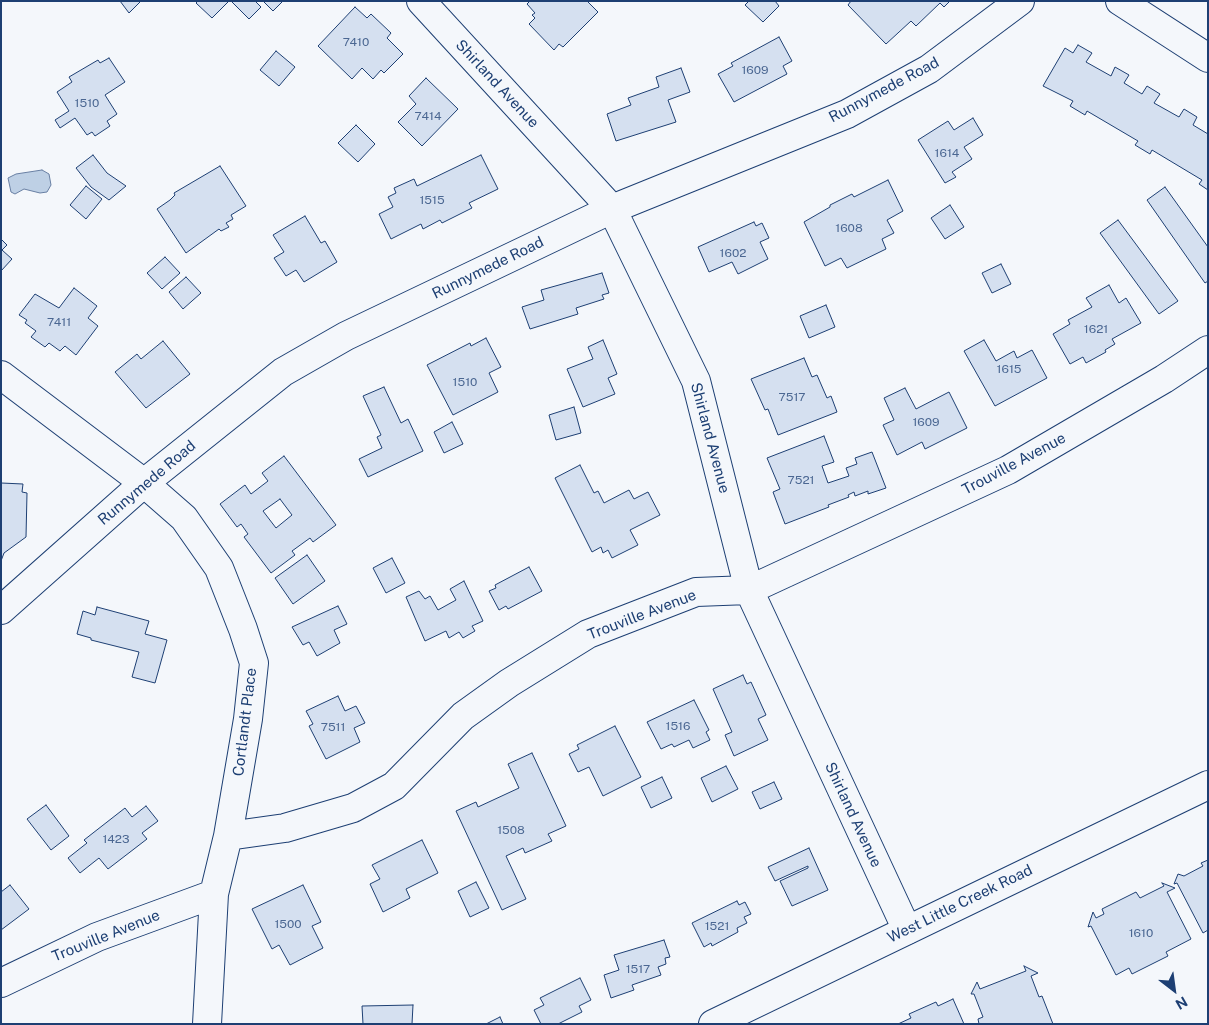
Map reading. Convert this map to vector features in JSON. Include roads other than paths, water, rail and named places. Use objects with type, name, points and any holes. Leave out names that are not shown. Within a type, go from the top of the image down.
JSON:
[{"type":"street","name":"Shirland Avenue","points":[[421,1],[612,208],[696,381],[749,590],[907,930]]},
{"type":"street","name":"Runnymede Road","points":[[1,610],[144,483],[283,372],[346,336],[612,208],[847,114],[929,69],[1020,1]]},
{"type":"street","points":[[1120,1],[1208,58]]},
{"type":"street","name":"Trouville Avenue","points":[[228,836],[285,828],[353,808],[394,786],[462,716],[509,683],[588,634],[696,592],[749,590],[1008,470],[1164,379],[1208,350]]},
{"type":"street","name":"Cortlandt Place","points":[[1,375],[144,483],[184,518],[219,568],[254,663],[248,719],[228,836],[214,894],[207,1024]]},
{"type":"street","name":"West Little Creek Road","points":[[727,1021],[907,930],[1208,785]]},
{"type":"street","name":"Trouville Avenue","points":[[1,984],[97,937],[214,894]]},
{"type":"water","points":[[42,170],[49,174],[51,185],[47,192],[40,193],[24,189],[15,194],[11,192],[8,178],[16,174]]}]
